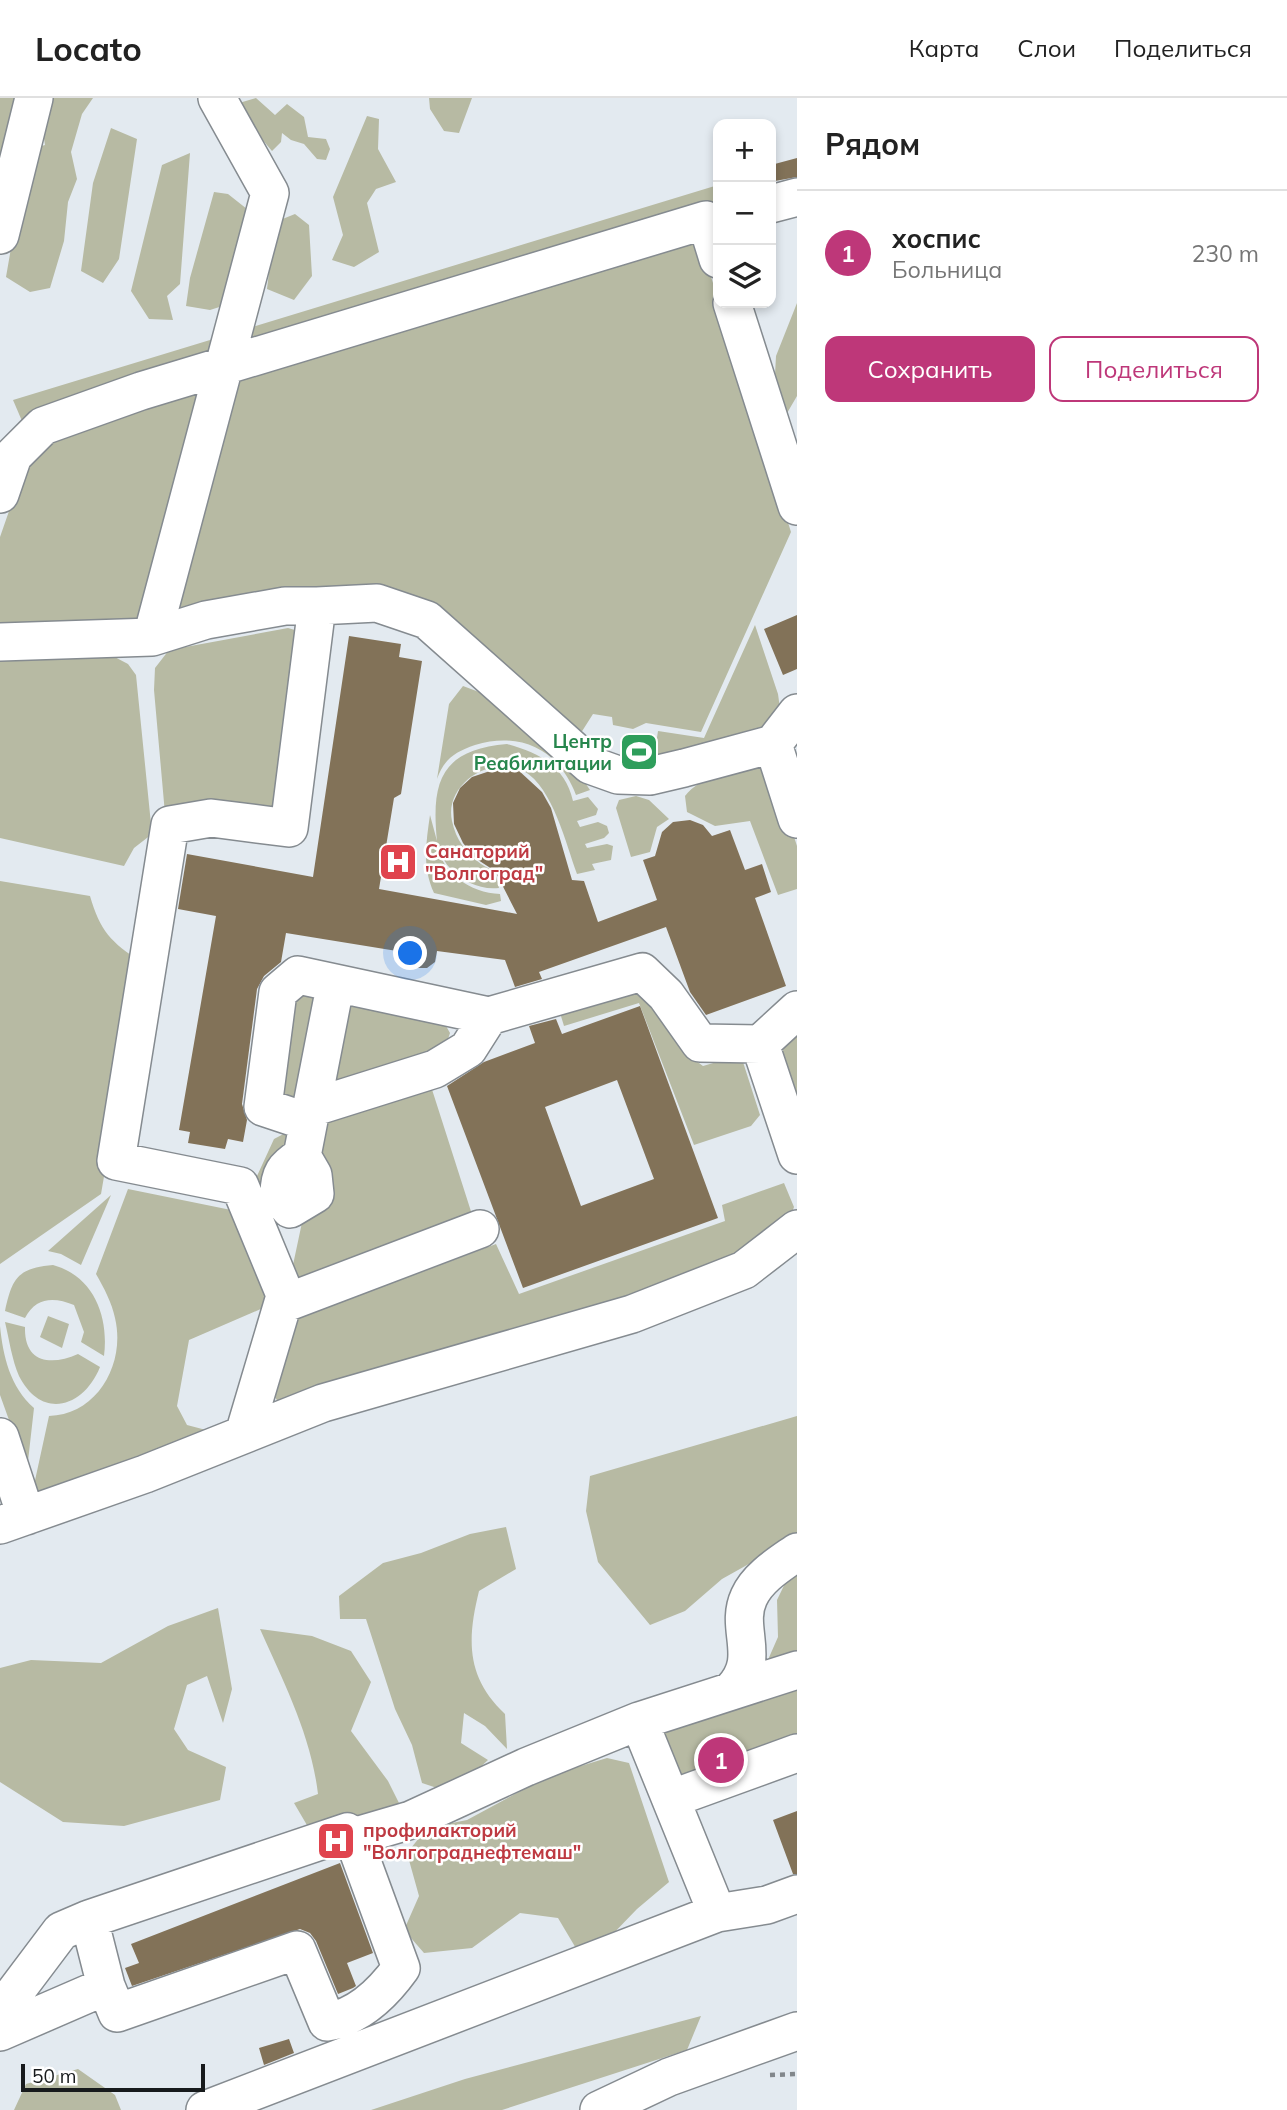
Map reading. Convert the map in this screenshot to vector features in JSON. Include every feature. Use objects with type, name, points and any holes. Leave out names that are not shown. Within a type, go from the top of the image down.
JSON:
[{"type":"street","points":[[0,235],[34,98]]},
{"type":"street","points":[[152,637],[270,193],[217,98]]},
{"type":"street","points":[[776,203],[797,197]]},
{"type":"street","points":[[0,494],[7,440],[43,426],[224,365],[712,218],[716,245]]},
{"type":"street","points":[[734,308],[797,506]]},
{"type":"street","points":[[0,642],[152,637],[206,620],[285,606],[377,603],[427,620],[590,765],[618,775],[650,776],[773,744],[797,713]]},
{"type":"street","points":[[317,607],[289,828],[211,818],[170,825],[116,1161],[240,1186],[288,1302],[480,1229]]},
{"type":"street","points":[[773,744],[797,819]]},
{"type":"street","points":[[307,1129],[263,1107],[278,992],[298,975],[489,1016],[642,972],[666,995],[700,1043],[760,1045],[797,1010]]},
{"type":"street","points":[[244,1434],[282,1289],[290,1209],[315,1194],[307,1129],[332,1002]]},
{"type":"street","points":[[307,1129],[435,1069],[468,1049],[489,1016]]},
{"type":"street","points":[[760,1045],[797,1155]]},
{"type":"street","points":[[0,1437],[13,1521],[145,1475],[323,1403],[632,1314],[744,1270],[797,1230]]},
{"type":"street","points":[[732,1690],[746,1670],[746,1611],[749,1597],[771,1571],[797,1552]]},
{"type":"street","points":[[353,1837],[411,1820],[526,1767],[639,1721],[797,1670]]},
{"type":"street","points":[[639,1721],[673,1798],[718,1913]]},
{"type":"street","points":[[673,1798],[797,1753]]},
{"type":"street","points":[[1,2014],[61,1931],[89,1919],[347,1832],[353,1837],[401,1968],[390,1983],[347,2019],[327,2022],[297,1950],[117,2013],[106,1986],[89,1919]]},
{"type":"street","points":[[205,2110],[718,1913],[767,1905],[797,1894]]},
{"type":"street","points":[[1,2014],[106,1986]]},
{"type":"street","points":[[599,2110],[669,2077],[797,2031]]},
{"type":"green space","points":[[0,98],[21,98],[0,197]]},
{"type":"green space","points":[[47,98],[93,98],[82,114],[71,152],[77,179],[68,202],[64,241],[50,288],[30,292],[6,277],[28,150],[45,145],[41,119]]},
{"type":"green space","points":[[256,98],[275,115],[287,104],[304,117],[308,137],[326,139],[330,149],[326,160],[317,159],[304,144],[291,140],[282,133],[281,142],[272,151],[244,118],[239,103]]},
{"type":"green space","points":[[429,98],[472,98],[459,133],[444,131],[430,109]]},
{"type":"green space","points":[[367,116],[379,119],[378,149],[396,182],[376,189],[367,203],[379,252],[354,267],[332,260],[343,235],[333,197]]},
{"type":"green space","points":[[111,128],[137,139],[119,259],[103,283],[81,271],[93,183]]},
{"type":"green space","points":[[190,153],[180,284],[167,296],[173,320],[149,319],[131,291],[162,165]]},
{"type":"green space","points":[[713,187],[713,204],[61,412],[22,421],[13,400]]},
{"type":"green space","points":[[214,192],[228,194],[252,213],[232,303],[210,310],[186,306],[190,278]]},
{"type":"green space","points":[[295,214],[309,225],[312,276],[294,300],[267,289],[275,222]]},
{"type":"green space","points":[[697,232],[713,283],[713,308],[721,308],[791,532],[701,732],[646,723],[633,729],[613,725],[612,717],[593,714],[579,736],[431,615],[134,630],[0,629],[0,537],[23,471],[62,435]]},
{"type":"green space","points":[[797,303],[797,396],[783,420],[774,393],[776,356]]},
{"type":"green space","points":[[755,625],[778,694],[781,716],[771,729],[660,768],[656,744],[658,731],[704,738]]},
{"type":"green space","points":[[288,628],[305,633],[284,821],[166,825],[154,690],[155,668],[169,650]]},
{"type":"green space","points":[[109,654],[128,664],[136,675],[152,834],[134,848],[124,866],[0,838],[0,657]]},
{"type":"green space","points":[[463,686],[487,695],[582,778],[590,790],[576,795],[560,766],[549,756],[523,743],[508,741],[492,741],[462,750],[447,761],[437,779],[449,704]]},
{"type":"green space","points":[[507,744],[530,752],[549,763],[564,779],[573,801],[588,797],[598,809],[596,815],[577,821],[580,827],[598,822],[607,826],[609,833],[604,838],[585,844],[587,848],[607,844],[613,846],[611,860],[592,864],[595,870],[577,874],[551,803],[543,790],[524,771],[498,766],[473,776],[463,784],[455,795],[451,808],[454,828],[462,846],[494,873],[499,888],[479,886],[460,877],[447,864],[436,843],[439,854],[451,872],[478,890],[500,894],[501,901],[486,905],[434,893],[426,864],[426,845],[430,815],[437,841],[436,801],[445,772],[467,753]]},
{"type":"green space","points":[[762,765],[772,770],[797,846],[797,889],[778,895],[750,821],[715,826],[687,812],[685,796],[710,778],[731,770]]},
{"type":"green space","points":[[636,796],[649,800],[669,819],[657,827],[650,852],[631,857],[616,808],[619,800]]},
{"type":"green space","points":[[0,881],[90,896],[108,935],[141,962],[101,1194],[0,1264]]},
{"type":"green space","points":[[627,983],[650,997],[688,1055],[703,1066],[727,1059],[743,1062],[760,1115],[751,1126],[694,1145],[639,1003],[564,1026],[557,1003]]},
{"type":"green space","points":[[318,991],[442,1019],[450,1033],[446,1045],[302,1105],[279,1093],[287,1008],[300,994]]},
{"type":"green space","points":[[797,1021],[797,1117],[785,1078],[782,1057],[789,1034]]},
{"type":"green space","points":[[428,1077],[476,1227],[296,1293],[290,1279],[324,1119]]},
{"type":"green space","points":[[293,1129],[272,1239],[255,1192],[257,1176],[274,1139]]},
{"type":"green space","points":[[784,1183],[794,1207],[787,1226],[734,1264],[284,1411],[269,1388],[288,1322],[496,1244],[519,1294],[725,1221],[722,1205]]},
{"type":"green space","points":[[128,1189],[236,1211],[266,1294],[263,1308],[189,1340],[177,1406],[187,1425],[206,1430],[44,1500],[34,1485],[49,1416],[81,1407],[94,1397],[112,1369],[117,1335],[114,1312],[96,1274]]},
{"type":"green space","points":[[111,1195],[81,1265],[61,1254],[48,1251]]},
{"type":"green space","points":[[53,1265],[79,1278],[96,1300],[104,1327],[104,1356],[81,1342],[84,1332],[74,1305],[46,1301],[34,1306],[25,1318],[5,1311],[10,1291],[18,1277],[31,1269]]},
{"type":"green space","points":[[48,1316],[69,1324],[62,1348],[40,1337]]},
{"type":"green space","points":[[5,1322],[25,1327],[26,1339],[34,1355],[58,1360],[78,1354],[100,1367],[93,1381],[84,1392],[62,1403],[39,1399],[28,1390],[19,1376]]},
{"type":"green space","points":[[0,1326],[3,1349],[13,1381],[34,1408],[27,1470],[0,1395]]},
{"type":"green space","points":[[797,1416],[797,1537],[722,1579],[685,1611],[650,1625],[598,1562],[586,1511],[590,1476]]},
{"type":"green space","points":[[506,1527],[516,1569],[479,1591],[472,1642],[476,1672],[492,1700],[505,1714],[507,1749],[485,1726],[464,1713],[461,1743],[488,1760],[452,1793],[422,1783],[412,1745],[395,1709],[366,1619],[340,1619],[339,1596],[383,1563],[421,1553],[470,1534]]},
{"type":"green space","points":[[797,1568],[797,1744],[675,1780],[657,1732],[767,1662],[778,1637],[777,1600],[791,1571]]},
{"type":"green space","points":[[218,1608],[232,1689],[223,1723],[207,1676],[187,1685],[174,1729],[188,1750],[226,1767],[220,1800],[124,1826],[63,1822],[0,1782],[0,1668],[31,1660],[101,1663],[168,1626]]},
{"type":"green space","points":[[260,1629],[312,1636],[351,1651],[371,1682],[351,1731],[388,1781],[402,1809],[311,1832],[294,1803],[318,1794],[309,1751],[295,1710]]},
{"type":"green space","points":[[607,1758],[629,1763],[669,1882],[637,1909],[608,1939],[577,1950],[558,1918],[520,1913],[472,1948],[424,1953],[404,1930],[419,1896],[407,1853],[427,1828],[467,1820],[548,1776]]},
{"type":"green space","points":[[701,2016],[687,2050],[502,2110],[371,2110],[465,2079]]},
{"type":"green space","points":[[78,2069],[115,2095],[121,2110],[14,2110],[26,2084]]},
{"type":"water","name":"Центр Реабилитации","points":[[627,742],[651,744],[657,754],[646,764],[620,756],[621,746]]},
{"type":"building","points":[[797,158],[797,177],[776,181],[776,164]]},
{"type":"building","points":[[797,615],[797,669],[783,675],[764,629]]},
{"type":"building","points":[[349,636],[401,644],[399,657],[422,661],[401,794],[394,798],[379,889],[517,914],[495,871],[475,858],[463,843],[454,824],[453,803],[460,788],[472,777],[502,767],[517,769],[542,792],[551,808],[572,880],[584,881],[598,922],[657,900],[643,860],[655,856],[662,832],[673,822],[690,820],[703,825],[712,836],[730,830],[745,870],[762,864],[771,892],[755,898],[786,986],[706,1015],[690,992],[666,927],[539,972],[542,979],[515,987],[505,960],[437,951],[435,962],[427,968],[417,968],[407,963],[403,952],[286,933],[281,962],[264,976],[257,989],[242,1104],[247,1120],[243,1142],[228,1139],[225,1149],[188,1143],[190,1132],[179,1130],[216,916],[178,909],[187,854],[313,877]]},
{"type":"building","points":[[640,1006],[718,1218],[523,1288],[447,1086],[484,1062],[535,1043],[529,1026],[556,1019],[562,1034]],"holes":[[[617,1080],[654,1179],[581,1206],[545,1107]]]},
{"type":"building","points":[[797,1811],[797,1874],[793,1874],[773,1820]]},
{"type":"building","points":[[340,1863],[373,1953],[347,1963],[356,1986],[353,1988],[338,1994],[316,1941],[310,1933],[300,1929],[132,1986],[125,1968],[139,1963],[131,1944]]},
{"type":"building","points":[[289,2039],[294,2053],[264,2065],[259,2048]]},
{"type":"place","name":"Центр Реабилитации","points":[[639,752]]},
{"type":"place","name":"Санаторий \"Волгоград\"","points":[[398,862]]},
{"type":"place","name":"хоспис","points":[[721,1760]]},
{"type":"place","name":"профилакторий \"Волгограднефтемаш\"","points":[[336,1841]]}]
